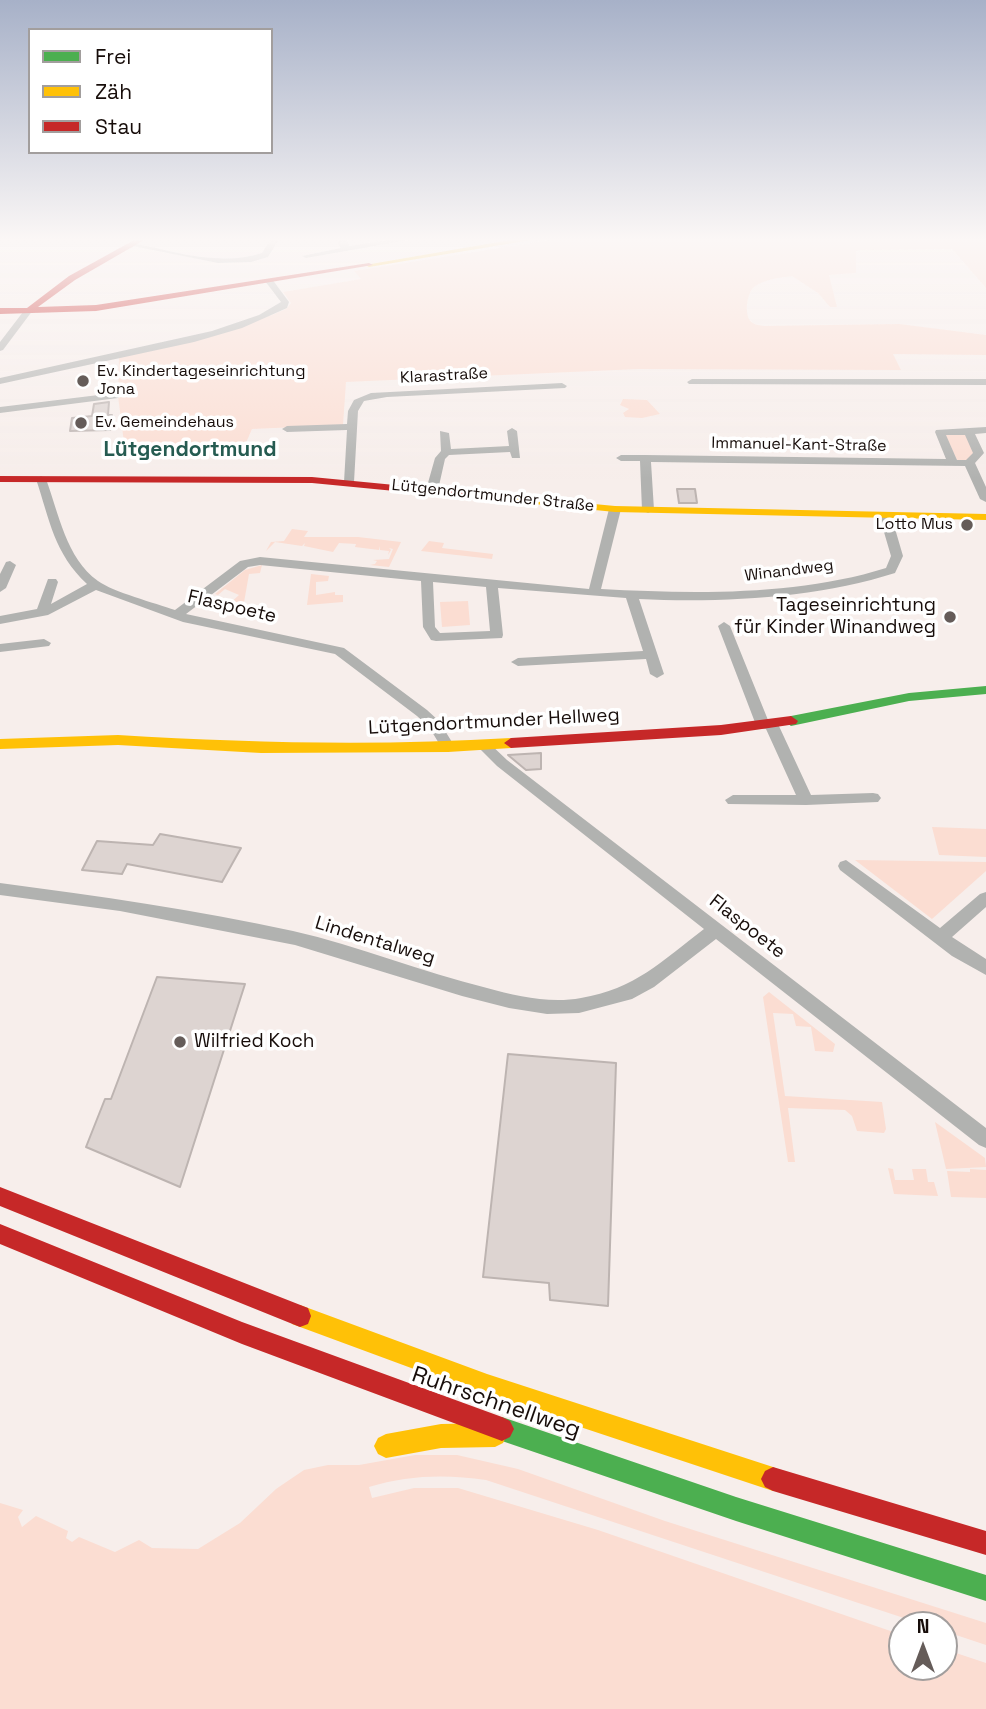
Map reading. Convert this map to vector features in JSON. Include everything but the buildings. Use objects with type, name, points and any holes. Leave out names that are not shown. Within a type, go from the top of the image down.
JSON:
[{"type":"main road","name":"Lütgendortmunder Straße","points":[[0,479],[349,482],[615,509],[986,517]]},
{"type":"main road","name":"Lütgendortmunder Hellweg","points":[[0,744],[118,740],[261,748],[448,747],[767,725],[900,698],[986,690]]},
{"type":"main road","name":"Ruhrschnellweg","points":[[0,1196],[243,1294],[423,1361],[723,1462],[986,1543]]},
{"type":"main road","name":"Ruhrschnellweg","points":[[0,1234],[228,1328],[424,1403],[743,1512],[986,1588]]},
{"type":"main road","points":[[386,1446],[464,1434],[509,1436],[553,1448]]},
{"type":"street","points":[[0,348],[22,319]]},
{"type":"street","points":[[0,382],[93,359],[177,344],[254,319]]},
{"type":"street","points":[[692,382],[986,382]]},
{"type":"street","name":"Klarastraße","points":[[349,482],[354,405],[367,397],[562,386]]},
{"type":"street","points":[[0,411],[115,396]]},
{"type":"street","points":[[287,429],[353,427]]},
{"type":"street","points":[[953,463],[940,432],[986,430]]},
{"type":"street","points":[[432,490],[440,458],[446,452],[516,452],[512,431]]},
{"type":"street","points":[[969,432],[979,453],[968,463],[986,499]]},
{"type":"street","points":[[444,433],[446,452]]},
{"type":"street","name":"Immanuel-Kant-Straße","points":[[621,458],[968,463]]},
{"type":"street","points":[[645,458],[648,510]]},
{"type":"street","name":"Flaspoete","points":[[41,479],[40,483],[66,551],[74,565],[95,585],[176,616],[339,652],[422,713],[434,724],[448,747]]},
{"type":"street","points":[[594,593],[615,509]]},
{"type":"street","name":"Winandweg","points":[[176,616],[244,564],[252,561],[275,561],[492,585],[680,597],[755,593],[824,585],[876,576],[891,570],[896,561],[893,536],[885,516]]},
{"type":"street","points":[[0,588],[10,565]]},
{"type":"street","points":[[427,578],[429,627],[436,636],[497,635],[492,585]]},
{"type":"street","points":[[44,612],[43,607],[52,582]]},
{"type":"street","points":[[0,620],[44,612],[95,585]]},
{"type":"street","points":[[631,594],[657,674]]},
{"type":"street","points":[[724,626],[767,725],[806,800]]},
{"type":"street","points":[[0,648],[44,643]]},
{"type":"street","points":[[518,662],[649,654]]},
{"type":"street","name":"Flaspoete","points":[[484,745],[502,763],[986,1139]]},
{"type":"street","points":[[733,800],[873,798]]},
{"type":"street","points":[[846,866],[986,968]]},
{"type":"street","name":"Lindentalweg","points":[[0,889],[120,905],[295,938],[509,1002],[547,1007],[579,1006],[626,994],[648,982],[716,929]]},
{"type":"street","points":[[941,937],[986,898]]},
{"type":"shaded area","points":[[258,319],[749,319],[764,326],[899,324],[986,335],[986,355],[893,354],[901,370],[638,369],[346,382],[343,425],[252,429],[245,445],[126,458],[118,396],[119,357]]},
{"type":"shaded area","points":[[623,399],[647,400],[660,414],[642,418],[625,417],[623,413],[629,409],[620,405]]},
{"type":"shaded area","points":[[965,433],[976,452],[967,461],[957,460],[945,434]]},
{"type":"shaded area","points":[[292,529],[308,531],[304,537],[358,537],[401,542],[389,567],[370,565],[377,561],[373,560],[389,559],[393,549],[389,548],[391,550],[388,555],[389,551],[380,550],[380,546],[379,550],[339,543],[333,552],[304,546],[305,543],[302,546],[275,542],[266,551],[271,542],[284,541]]},
{"type":"shaded area","points":[[429,541],[444,543],[442,548],[493,554],[492,559],[421,551]]},
{"type":"shaded area","points":[[262,565],[260,573],[249,574],[243,608],[226,607],[239,595],[225,589],[218,595],[215,594],[245,570]]},
{"type":"shaded area","points":[[311,574],[329,576],[328,581],[316,582],[316,595],[335,592],[335,595],[343,595],[343,602],[307,605]]},
{"type":"shaded area","points":[[468,601],[470,625],[442,627],[440,602]]},
{"type":"shaded area","points":[[932,827],[986,829],[986,857],[939,855]]},
{"type":"shaded area","points":[[855,860],[986,862],[986,871],[932,919]]},
{"type":"shaded area","points":[[769,992],[835,1044],[833,1052],[815,1051],[811,1027],[796,1026],[793,1014],[773,1013],[785,1096],[882,1102],[886,1129],[884,1133],[857,1131],[852,1116],[845,1110],[788,1108],[795,1162],[788,1162],[763,997]]},
{"type":"shaded area","points":[[935,1122],[985,1158],[986,1167],[946,1169]]},
{"type":"shaded area","points":[[888,1168],[893,1169],[895,1180],[914,1180],[912,1169],[926,1169],[928,1182],[934,1182],[938,1196],[894,1194]]},
{"type":"shaded area","points":[[970,1169],[986,1170],[986,1198],[951,1197],[947,1171],[970,1172]]},
{"type":"shaded area","points":[[415,1455],[457,1455],[518,1469],[665,1521],[948,1611],[888,1613],[486,1480],[427,1477],[369,1487],[372,1498],[414,1488],[458,1488],[598,1530],[888,1630],[888,1681],[958,1681],[958,1654],[986,1663],[986,1709],[0,1709],[0,1503],[23,1510],[18,1517],[22,1527],[36,1516],[68,1531],[66,1538],[72,1542],[79,1537],[115,1552],[139,1540],[152,1548],[198,1549],[240,1523],[276,1489],[304,1470],[328,1465],[359,1465]]},
{"type":"shaded area","points":[[958,1614],[986,1623],[986,1645],[958,1636]]},
{"type":"traffic: fast","points":[[791,721],[909,697],[986,690]]},
{"type":"traffic: fast","points":[[502,1429],[736,1509],[986,1588]]},
{"type":"traffic: slow","points":[[488,497],[615,509],[986,517]]},
{"type":"traffic: slow","points":[[0,744],[118,740],[261,748],[448,747],[511,743]]},
{"type":"traffic: slow","points":[[300,1316],[487,1385],[773,1479]]},
{"type":"traffic: slow","points":[[386,1446],[441,1436],[495,1435]]},
{"type":"traffic: jam","points":[[0,479],[312,480],[488,497]]},
{"type":"traffic: jam","points":[[511,743],[721,730],[791,721]]},
{"type":"traffic: jam","points":[[0,1196],[300,1316]]},
{"type":"traffic: jam","points":[[0,1234],[242,1333],[502,1429]]},
{"type":"traffic: jam","points":[[773,1479],[986,1543]]},
{"type":"place","name":"Ev. Kindertageseinrichtung Jona","points":[[83,381]]},
{"type":"place","name":"Ev. Gemeindehaus","points":[[81,423]]},
{"type":"place","name":"Lotto Mus","points":[[967,525]]},
{"type":"place","name":"Tageseinrichtung für Kinder Winandweg","points":[[950,617]]},
{"type":"place","name":"Wilfried Koch","points":[[180,1042]]},
{"type":"district","name":"Lütgendortmund","points":[[190,450]]}]
